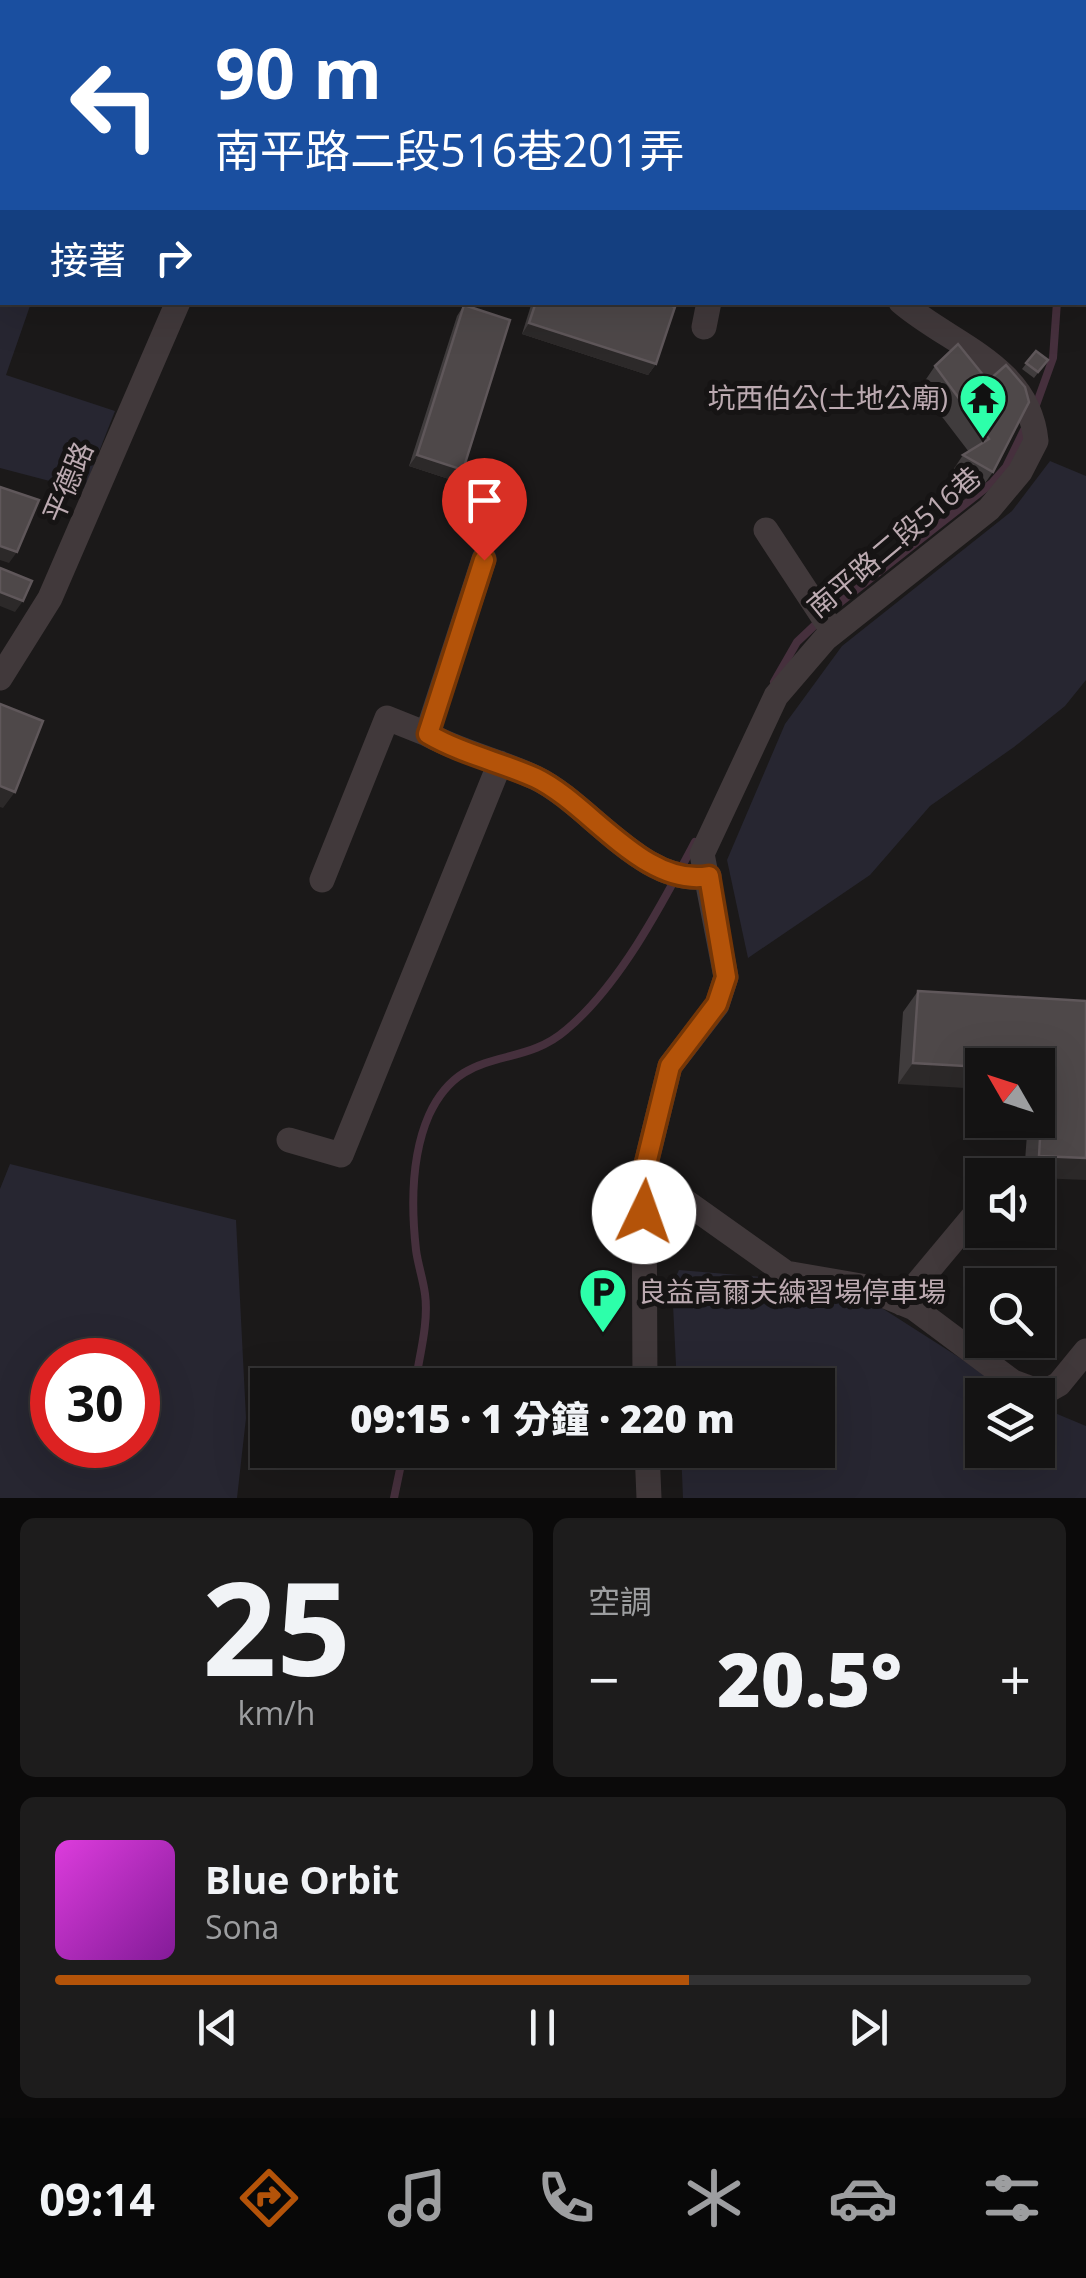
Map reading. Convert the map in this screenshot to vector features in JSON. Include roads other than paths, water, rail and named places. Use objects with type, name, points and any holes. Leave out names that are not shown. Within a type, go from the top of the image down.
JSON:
[{"type":"street","name":"平德路","points":[[0,678],[50,598],[177,305]]},
{"type":"street","name":"南平路二段516巷","points":[[646,1368],[644,1172],[670,1066],[717,1004],[726,977],[701,877],[702,854],[776,696],[832,631],[988,509],[1020,472],[1036,441],[1025,402],[996,365],[925,323],[904,305]]},
{"type":"street","points":[[766,530],[832,631]]},
{"type":"street","points":[[428,734],[484,560]]},
{"type":"street","points":[[322,880],[388,718],[448,746],[541,780],[656,867],[701,877]]},
{"type":"street","points":[[290,1140],[341,1155],[500,763]]},
{"type":"street","points":[[644,1172],[786,1273],[861,1286],[914,1308],[1013,1382],[1043,1393],[1059,1384],[1086,1351]]},
{"type":"street","points":[[901,1303],[965,1226]]},
{"type":"street","points":[[648,1468],[649,1498]]},
{"type":"waterway","points":[[1035,408],[1053,358],[1057,305]]},
{"type":"waterway","points":[[774,682],[797,642],[833,608],[992,483],[1006,467],[1024,430]]},
{"type":"waterway","points":[[418,1368],[426,1305],[416,1250],[414,1181],[429,1115],[442,1092],[458,1077],[474,1067],[548,1042],[586,1012],[622,967],[695,842]]},
{"type":"waterway","points":[[394,1498],[400,1468]]},
{"type":"place","name":"坑西伯公(土地公廟)","points":[[983,440]]},
{"type":"place","name":"良益高爾夫練習場停車場","points":[[603,1334]]}]
